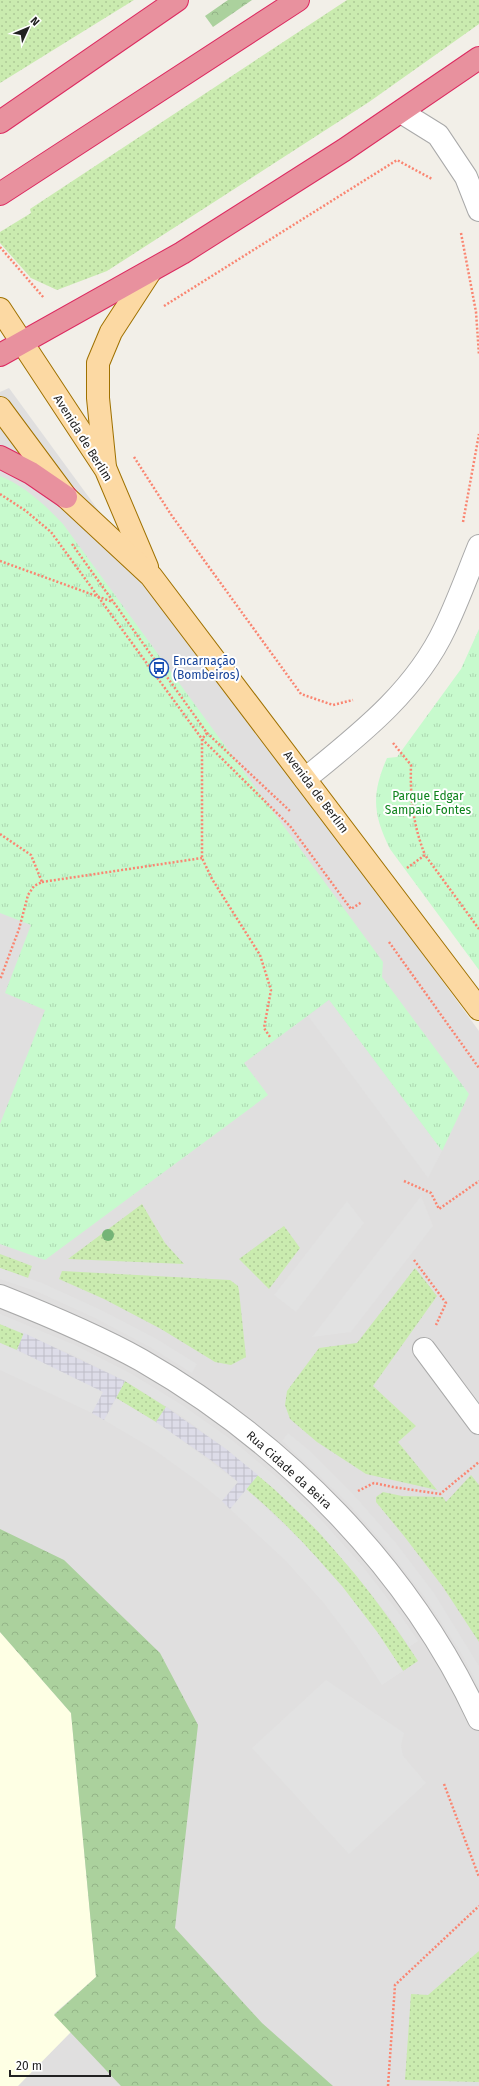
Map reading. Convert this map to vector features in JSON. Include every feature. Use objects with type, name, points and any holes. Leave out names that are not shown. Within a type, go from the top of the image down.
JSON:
[{"type":"highway","points":[[0,122],[177,0]]},
{"type":"highway","points":[[3,192],[298,0]]},
{"type":"highway","points":[[0,355],[150,272],[283,190],[401,112],[479,58]]},
{"type":"highway","points":[[0,457],[31,473],[66,497]]},
{"type":"main road","points":[[106,470],[98,398],[98,363],[111,332],[150,272]]},
{"type":"main road","name":"Avenida de Berlim","points":[[0,309],[106,470],[151,576]]},
{"type":"main road","name":"Avenida de Berlim","points":[[0,408],[66,497],[151,576],[479,1009]]},
{"type":"street","points":[[401,112],[438,135],[466,177],[479,210]]},
{"type":"street","points":[[305,779],[375,722],[414,679],[445,628],[479,546]]},
{"type":"street","name":"Rua Cidade da Beira","points":[[0,1296],[85,1332],[140,1360],[193,1393],[243,1429],[291,1469],[336,1512],[371,1553],[414,1608],[447,1660],[479,1719]]},
{"type":"street","points":[[424,1349],[479,1423]]},
{"type":"path","points":[[162,308],[396,160],[436,182]]},
{"type":"path","points":[[460,227],[476,312],[479,355]]},
{"type":"path","points":[[463,523],[479,434]]},
{"type":"path","points":[[132,452],[172,516],[301,694],[333,705],[357,698]]},
{"type":"path","points":[[0,494],[26,511],[50,532],[100,598],[202,739],[290,826],[352,909]]},
{"type":"path","points":[[68,539],[207,733],[294,815]]},
{"type":"path","points":[[0,561],[114,602]]},
{"type":"path","points":[[375,722],[411,765],[410,786],[413,820],[425,855]]},
{"type":"path","points":[[207,733],[202,739],[202,858],[212,879],[260,955],[271,990],[264,1028],[270,1037]]},
{"type":"path","points":[[0,834],[31,855],[42,882]]},
{"type":"path","points":[[0,980],[19,929],[28,895],[34,886],[42,882],[202,858]]},
{"type":"path","points":[[356,896],[366,909]]},
{"type":"path","points":[[388,940],[479,1068]]},
{"type":"path","points":[[404,1181],[431,1193],[439,1209],[479,1181]]},
{"type":"path","points":[[414,1260],[446,1303],[424,1349]]},
{"type":"path","points":[[358,1491],[374,1483],[393,1488],[440,1494],[479,1462]]},
{"type":"path","points":[[444,1784],[479,1877]]},
{"type":"path","points":[[389,2086],[395,1985],[479,1906]]},
{"type":"shaded area","points":[[9,388],[479,1031],[479,2086],[0,2086],[0,392]]},
{"type":"shaded area","points":[[329,1000],[442,1151],[428,1178],[308,1016]]},
{"type":"shaded area","points":[[421,1196],[433,1226],[351,1332],[312,1337]]},
{"type":"shaded area","points":[[347,1201],[364,1223],[296,1312],[274,1295]]},
{"type":"shaded area","points":[[0,1268],[42,1283],[99,1309],[155,1338],[197,1364],[192,1373],[150,1347],[95,1318],[38,1292],[0,1279]]},
{"type":"shaded area","points":[[0,1314],[75,1345],[130,1373],[182,1405],[233,1441],[280,1480],[324,1523],[364,1568],[401,1616],[418,1641],[409,1647],[393,1622],[356,1575],[317,1530],[273,1488],[226,1449],[177,1413],[125,1381],[71,1354],[0,1324]]},
{"type":"shaded area","points":[[24,1333],[125,1381],[104,1420],[92,1413],[103,1392],[17,1350]]},
{"type":"shaded area","points":[[0,1343],[65,1372],[104,1392],[92,1413],[0,1370]]},
{"type":"shaded area","points":[[116,1398],[167,1429],[238,1482],[222,1501],[153,1449],[104,1420]]},
{"type":"shaded area","points":[[166,1407],[226,1449],[258,1475],[230,1509],[222,1501],[238,1482],[215,1463],[156,1422]]},
{"type":"shaded area","points":[[288,1433],[309,1450],[354,1495],[396,1543],[434,1593],[479,1666],[479,1687],[460,1651],[426,1599],[388,1549],[347,1502],[282,1441]]},
{"type":"shaded area","points":[[246,1489],[303,1543],[342,1586],[378,1633],[403,1671],[382,1685],[357,1647],[323,1602],[285,1560],[230,1509]]},
{"type":"shaded area","points":[[0,1632],[71,1713],[96,1977],[54,2014],[71,2032],[18,2086],[0,2086]]},
{"type":"shaded area","points":[[326,1680],[404,1733],[401,1746],[403,1756],[426,1783],[349,1854],[252,1748]]},
{"type":"green space","points":[[0,0],[134,0],[0,83]]},
{"type":"green space","points":[[228,0],[252,0],[213,27],[205,16]]},
{"type":"green space","points":[[347,0],[479,0],[479,24],[369,102],[107,271],[57,290],[31,278],[0,243],[0,232],[31,213],[30,209]]},
{"type":"green space","points":[[0,476],[18,485],[34,497],[63,524],[383,962],[382,977],[469,1094],[442,1151],[329,1000],[244,1063],[268,1095],[45,1260],[0,1244],[0,1124],[45,1010],[5,993],[31,925],[0,913]]},
{"type":"green space","name":"Parque Edgar Sampaio Fontes","points":[[479,629],[479,970],[390,849],[384,837],[377,815],[376,794],[378,783],[387,758],[397,757],[461,669]]},
{"type":"green space","points":[[142,1204],[165,1243],[184,1264],[68,1259]]},
{"type":"green space","points":[[284,1226],[300,1248],[269,1289],[239,1259]]},
{"type":"green space","points":[[0,1254],[32,1266],[28,1278],[0,1268]]},
{"type":"green space","points":[[415,1268],[437,1296],[373,1386],[416,1426],[398,1442],[437,1490],[366,1474],[317,1442],[290,1419],[285,1405],[287,1391],[319,1348],[357,1343]]},
{"type":"green space","points":[[62,1271],[230,1280],[238,1286],[246,1357],[231,1365],[215,1362],[161,1329],[104,1299],[59,1279]]},
{"type":"green space","points":[[0,1324],[24,1333],[17,1350],[0,1343]]},
{"type":"green space","points":[[125,1381],[166,1407],[156,1422],[116,1398]]},
{"type":"green space","points":[[258,1475],[304,1517],[345,1562],[383,1610],[418,1661],[403,1671],[369,1622],[331,1574],[290,1529],[246,1489]]},
{"type":"green space","points":[[471,1475],[479,1485],[479,1642],[443,1587],[376,1502],[376,1497],[383,1492],[402,1496],[443,1497],[446,1502]]},
{"type":"green space","points":[[0,1529],[64,1560],[160,1653],[198,1725],[175,1928],[262,2023],[333,2086],[121,2086],[54,2015],[96,1977],[71,1713],[0,1632]]},
{"type":"green space","points":[[479,1951],[479,2082],[405,2080],[411,1994],[428,1995]]},
{"type":"place","name":"Encarnação (Bombeiros)","points":[[159,668]]}]
